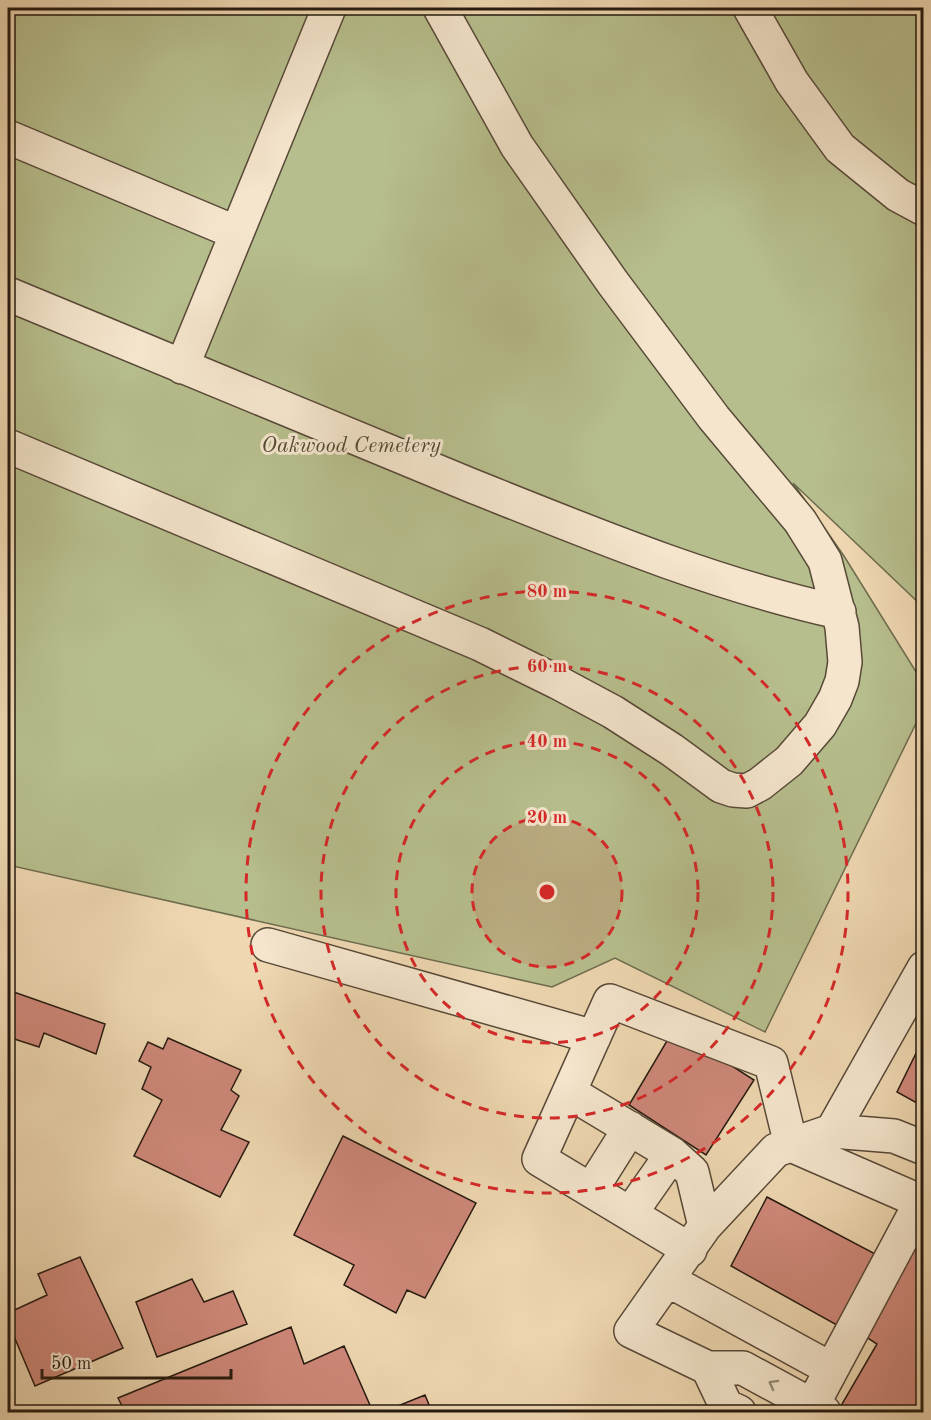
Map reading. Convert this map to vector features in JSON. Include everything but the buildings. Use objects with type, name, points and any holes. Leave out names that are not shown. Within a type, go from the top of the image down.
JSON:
[{"type":"lane","points":[[182,367],[329,8]]},
{"type":"lane","points":[[8,446],[480,644],[613,712],[672,750],[721,786],[747,791],[760,784],[789,761],[820,725],[836,699],[842,681],[845,662],[839,612],[825,561],[800,521],[714,417],[613,283],[517,146],[440,8]]},
{"type":"lane","points":[[750,8],[792,82],[840,148],[898,195],[924,209]]},
{"type":"lane","points":[[8,137],[237,233]]},
{"type":"lane","points":[[8,294],[609,541],[786,601],[839,612]]},
{"type":"lane","points":[[268,945],[594,1037]]},
{"type":"lane","points":[[832,1131],[924,968]]},
{"type":"lane","points":[[698,1238],[630,1214],[539,1159],[610,1001],[771,1063],[791,1145]]},
{"type":"lane","points":[[569,1092],[672,1154],[692,1172],[698,1238]]},
{"type":"lane","points":[[591,1190],[630,1128]]},
{"type":"lane","points":[[791,1145],[922,1203],[831,1369],[818,1409],[743,1368],[708,1368],[631,1331],[698,1238],[776,1150],[832,1131],[894,1136],[924,1148]]},
{"type":"lane","points":[[630,1214],[672,1154]]},
{"type":"lane","points":[[668,1280],[831,1369]]},
{"type":"lane","points":[[708,1368],[726,1406],[739,1413]]},
{"type":"green space","name":"Oakwood Cemetery","points":[[8,8],[923,8],[923,607],[793,483],[844,556],[923,683],[923,709],[765,1032],[615,958],[552,987],[8,865]]}]
